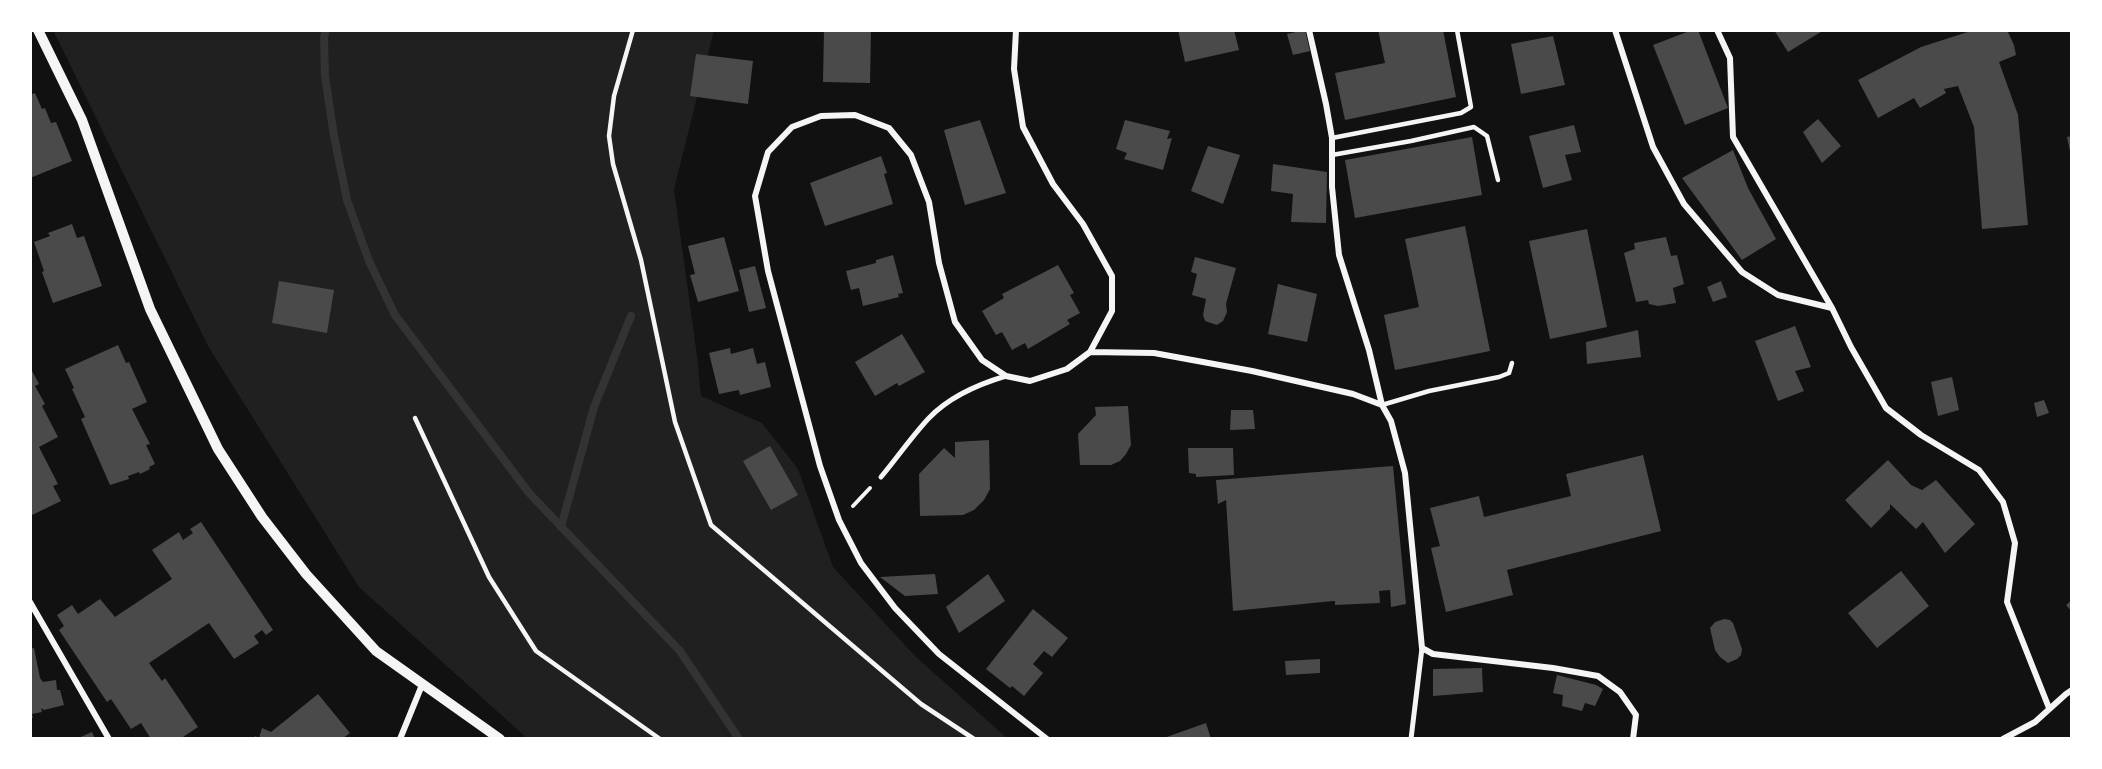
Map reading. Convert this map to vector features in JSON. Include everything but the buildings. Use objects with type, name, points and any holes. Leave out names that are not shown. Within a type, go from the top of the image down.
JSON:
[{"type":"street","points":[[38,30],[82,120],[150,309],[218,449],[262,517],[306,574],[376,651],[500,739]]},
{"type":"street","points":[[1016,30],[1014,69],[1023,127],[1053,184],[1083,224],[1112,276],[1112,311],[1090,352],[1067,369],[1030,381],[1006,375],[982,360],[955,322],[939,263],[929,202],[911,155],[889,128],[855,115],[821,116],[792,127],[768,152],[754,196],[768,271],[820,466],[839,520],[861,563],[895,608],[939,654],[1047,739]]},
{"type":"street","points":[[1309,30],[1332,138],[1332,187],[1339,255],[1369,350],[1382,405],[1391,421],[1405,473],[1422,648],[1411,739]]},
{"type":"street","points":[[1615,30],[1653,147],[1684,204],[1742,272],[1778,295],[1832,308]]},
{"type":"street","points":[[1717,30],[1730,58],[1733,137],[1832,308],[1851,347],[1886,408],[1921,435],[1979,470],[2003,502],[2015,543],[2007,602],[2049,708]]},
{"type":"street","points":[[1090,352],[1165,355],[1252,371],[1353,394],[1382,405]]},
{"type":"street","points":[[881,477],[930,417],[963,393],[1006,375]]},
{"type":"street","points":[[30,602],[109,739]]},
{"type":"street","points":[[1422,648],[1433,654],[1552,668],[1598,676],[1620,692],[1636,715],[1633,739]]},
{"type":"street","points":[[400,739],[422,685]]},
{"type":"street","points":[[2003,739],[2036,722],[2049,708],[2072,690]]},
{"type":"lane","points":[[633,30],[614,96],[609,136],[613,164],[641,260],[675,422],[711,525],[921,704],[974,739]]},
{"type":"lane","points":[[1332,138],[1461,113],[1471,108],[1457,30]]},
{"type":"lane","points":[[1332,155],[1474,127],[1487,136],[1498,180]]},
{"type":"lane","points":[[1382,405],[1429,391],[1498,377],[1509,373],[1512,363]]},
{"type":"lane","points":[[415,418],[489,577],[536,651],[660,739]]},
{"type":"path","points":[[839,520],[881,477]]},
{"type":"shaded area","points":[[53,30],[714,30],[674,189],[701,396],[762,423],[798,469],[833,567],[915,656],[1008,739],[528,739],[359,587],[208,346]]},
{"type":"waterway","points":[[326,30],[324,37],[325,76],[347,200],[369,261],[395,315],[529,493],[680,651],[739,739]]},
{"type":"waterway","points":[[561,527],[594,407],[631,316]]}]
